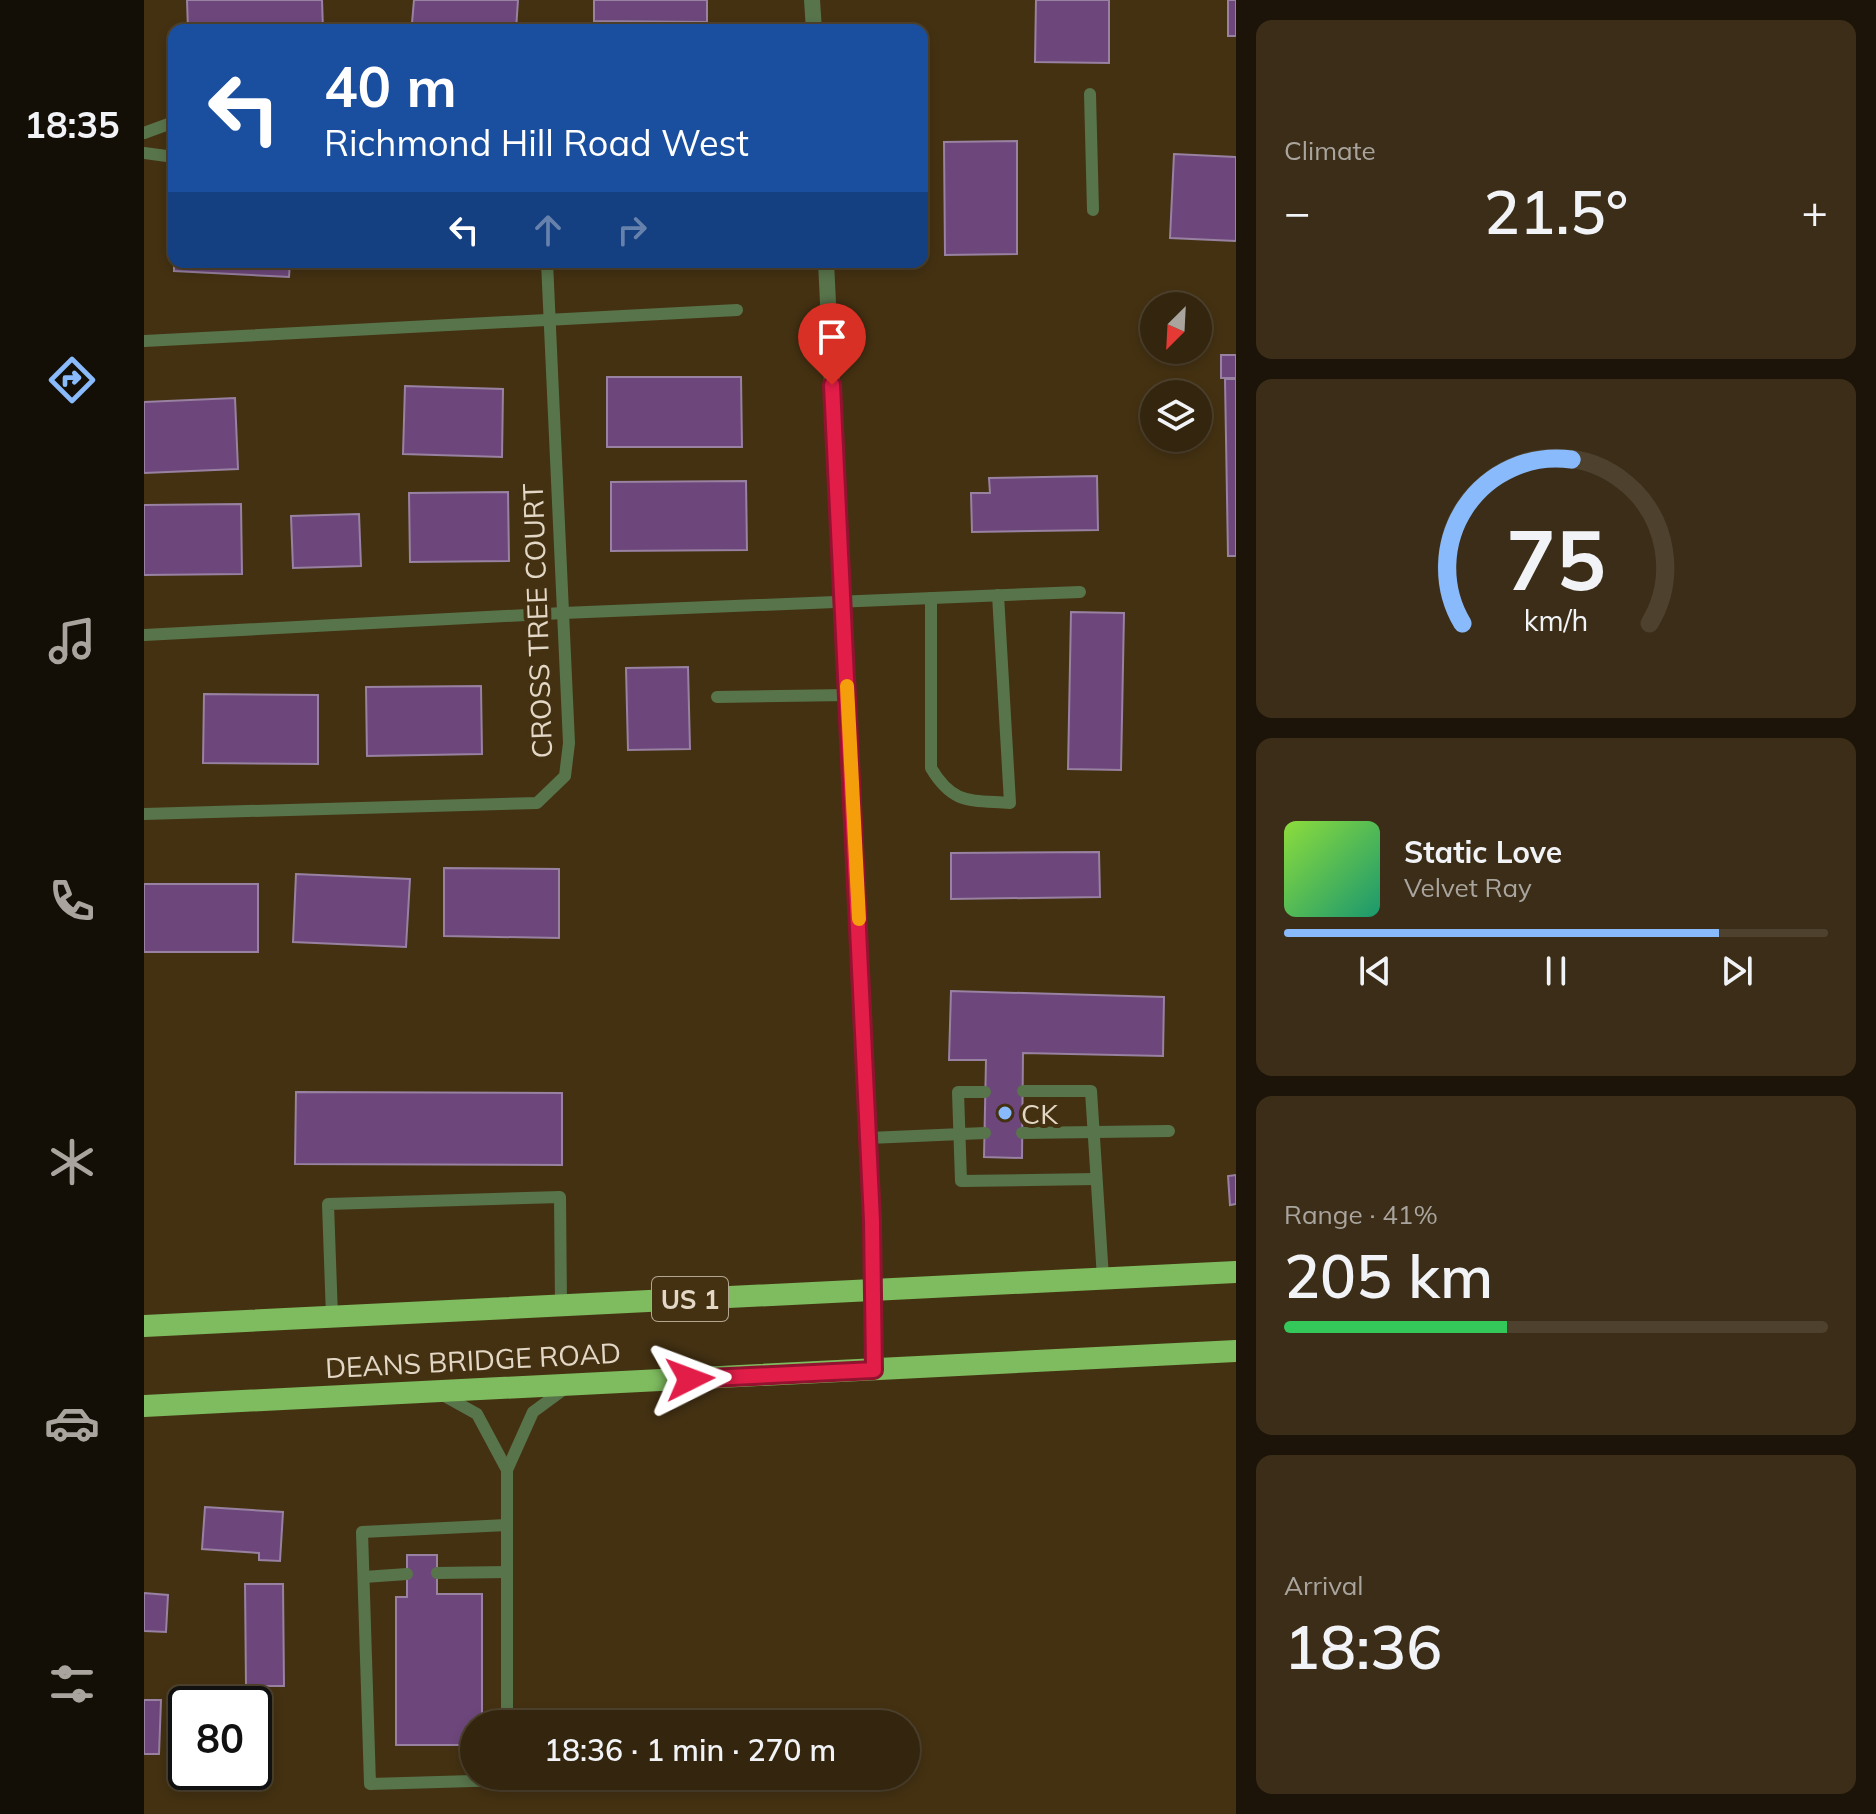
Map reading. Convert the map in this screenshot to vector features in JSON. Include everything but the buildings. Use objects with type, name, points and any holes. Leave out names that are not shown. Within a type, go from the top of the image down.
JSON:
[{"type":"highway","name":"DEANS BRIDGE ROAD","points":[[144,1326],[1236,1272]]},
{"type":"highway","name":"DEANS BRIDGE ROAD","points":[[144,1406],[1236,1351]]},
{"type":"street","points":[[812,0],[814,24]]},
{"type":"street","points":[[826,268],[869,1138],[874,1370]]},
{"type":"lane","points":[[1090,94],[1093,210]]},
{"type":"lane","points":[[144,133],[168,124]]},
{"type":"lane","points":[[144,153],[168,156]]},
{"type":"lane","name":"CROSS TREE COURT","points":[[144,814],[537,803],[565,776],[569,743],[547,268]]},
{"type":"lane","points":[[144,341],[737,310]]},
{"type":"lane","points":[[144,635],[563,613],[1080,592]]},
{"type":"lane","points":[[931,598],[931,768],[942,787],[963,800],[1010,803],[998,595]]},
{"type":"lane","points":[[717,697],[848,695]]},
{"type":"lane","points":[[1023,1091],[1091,1091],[1103,1278]]},
{"type":"lane","points":[[985,1092],[958,1092],[961,1181],[1095,1179]]},
{"type":"lane","points":[[1022,1133],[1169,1131]]},
{"type":"lane","points":[[869,1138],[985,1133]]},
{"type":"lane","points":[[332,1317],[328,1204],[560,1197],[561,1305]]},
{"type":"lane","points":[[507,1710],[507,1470],[533,1412],[570,1385]]},
{"type":"lane","points":[[439,1393],[477,1414],[507,1470]]},
{"type":"lane","points":[[460,1781],[370,1784],[362,1532],[507,1525]]},
{"type":"lane","points":[[437,1573],[507,1572]]},
{"type":"lane","points":[[364,1577],[407,1574]]},
{"type":"slow traffic","points":[[847,686],[859,919]]},
{"type":"place","name":"CK","points":[[1005,1113]]},
{"type":"route","points":[[690,1379],[874,1370],[872,1221],[832,385]]}]
